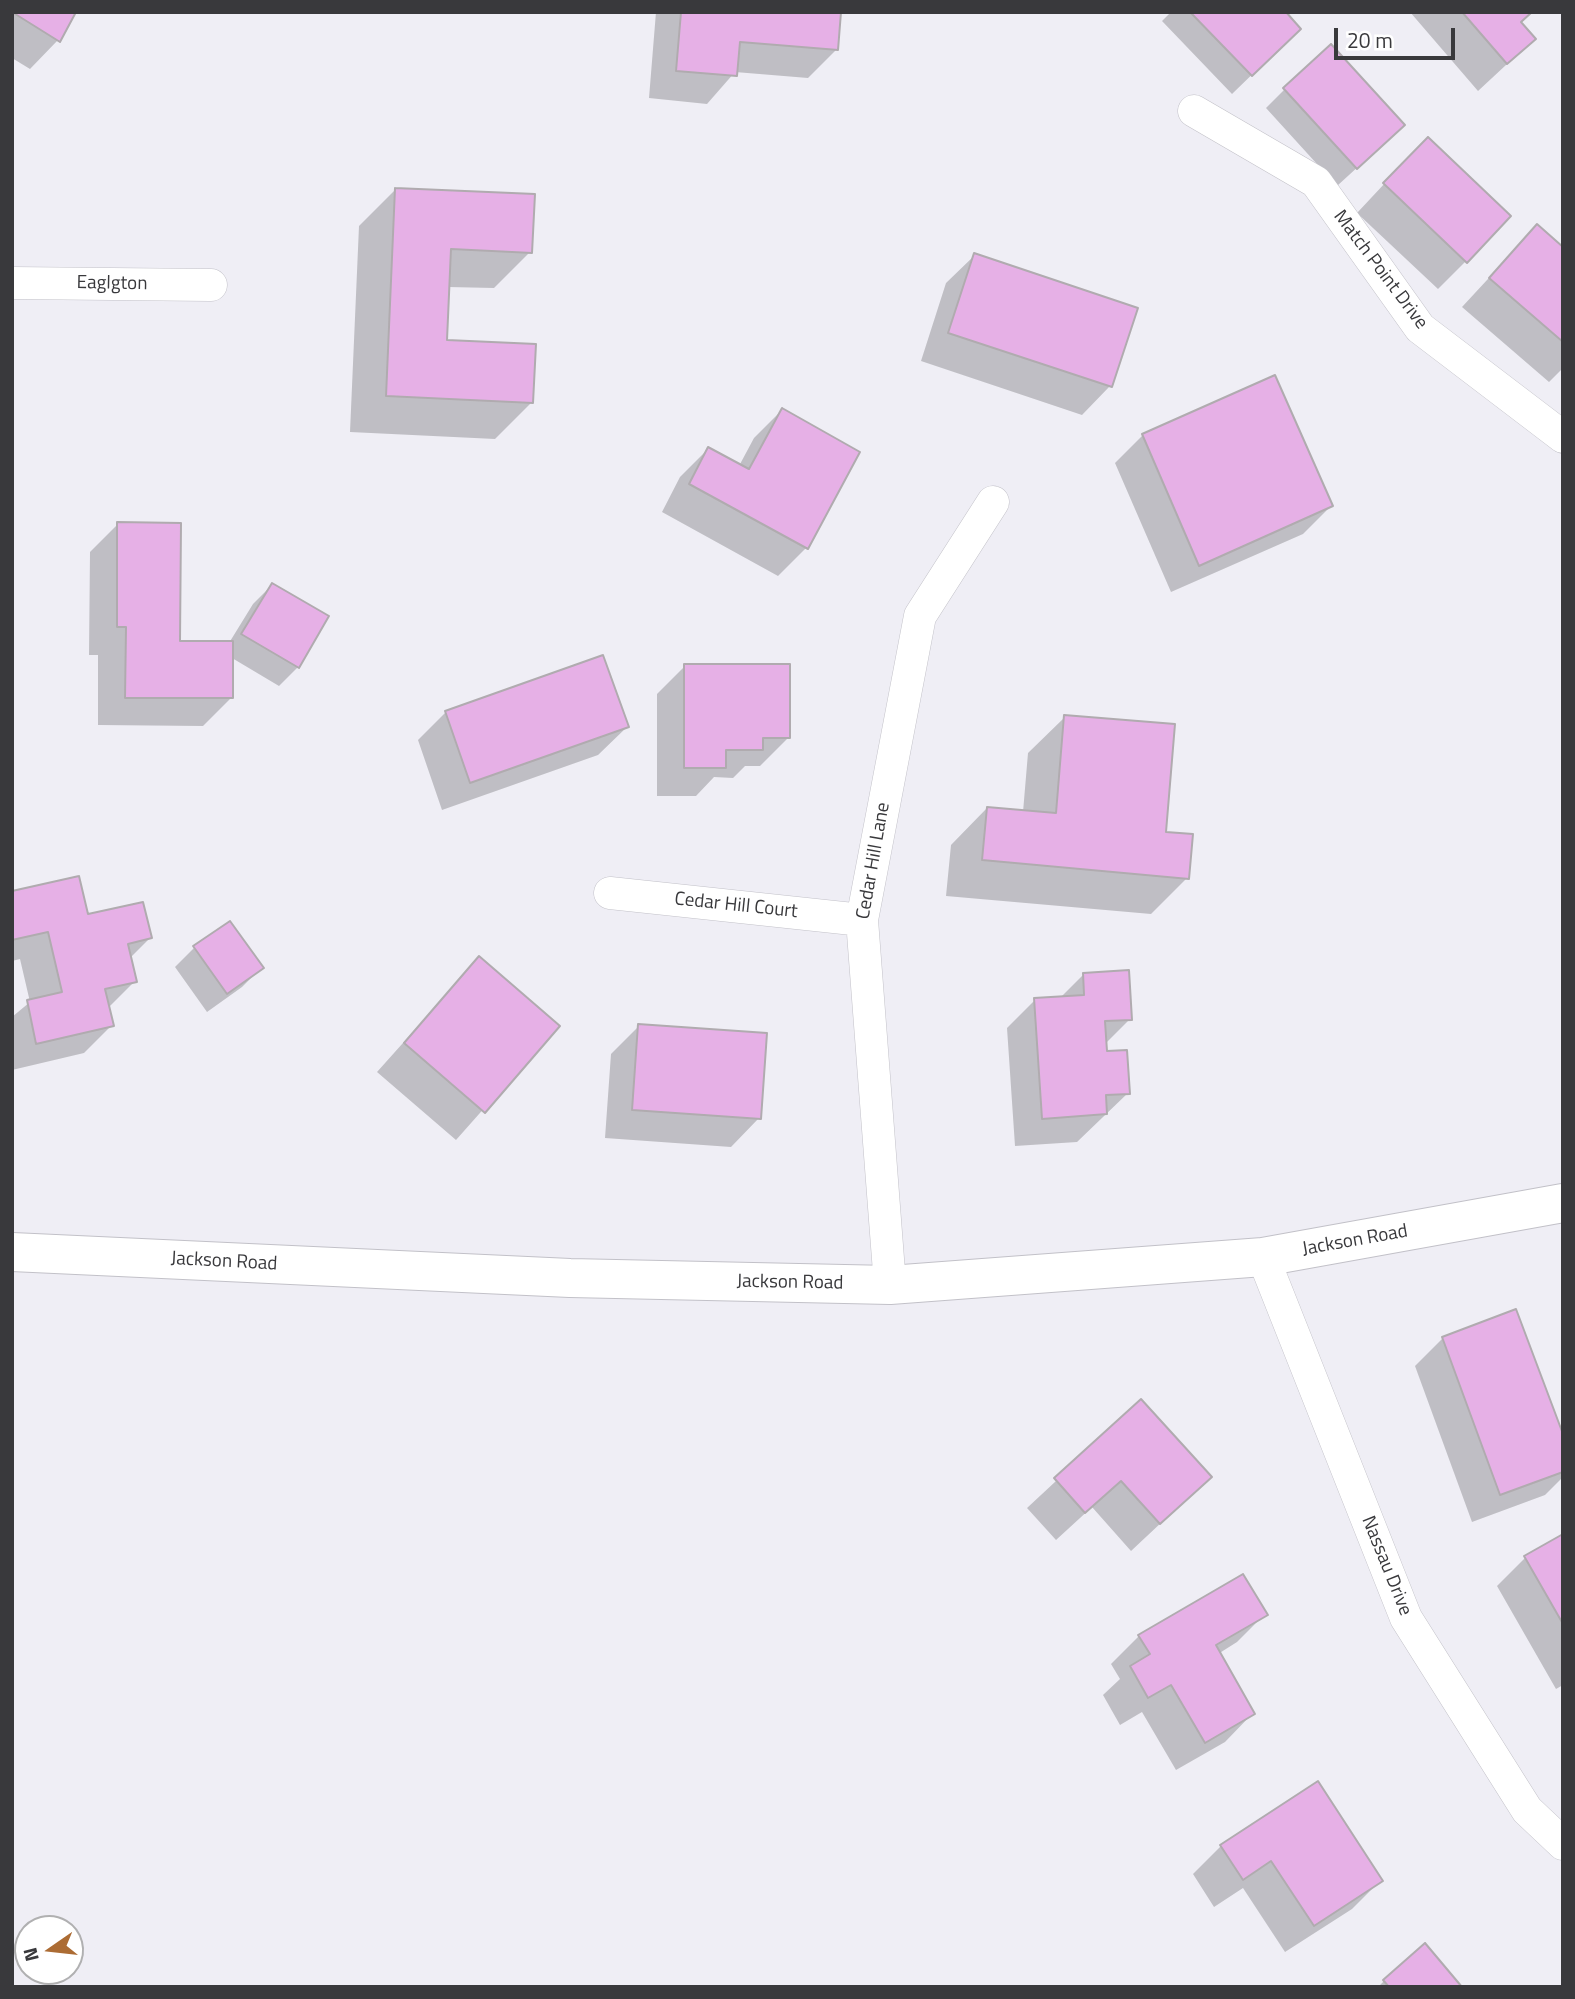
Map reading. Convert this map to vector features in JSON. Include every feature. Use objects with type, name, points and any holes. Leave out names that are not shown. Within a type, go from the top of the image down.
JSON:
[{"type":"main road","name":"Jackson Road","points":[[12,1252],[570,1278],[890,1285],[1263,1257],[1563,1203]]},
{"type":"street","name":"Match Point Drive","points":[[1194,111],[1316,183],[1420,328],[1563,438]]},
{"type":"street","name":"Eaglgton","points":[[12,283],[211,285]]},
{"type":"street","name":"Cedar Hill Lane","points":[[890,1285],[862,920],[920,616],[993,502]]},
{"type":"street","name":"Cedar Hill Court","points":[[610,893],[862,920]]},
{"type":"street","name":"Nassau Drive","points":[[1263,1257],[1406,1618],[1527,1810],[1563,1844]]},
{"type":"building","points":[[12,12],[76,12],[60,42]]},
{"type":"building","points":[[681,12],[841,12],[838,50],[740,42],[737,76],[676,71]]},
{"type":"building","points":[[1190,12],[1286,12],[1301,29],[1252,76]]},
{"type":"building","points":[[1462,12],[1532,12],[1521,22],[1536,39],[1507,64]]},
{"type":"building","points":[[1331,44],[1405,125],[1357,169],[1283,88]]},
{"type":"building","points":[[1428,137],[1511,216],[1467,263],[1383,183]]},
{"type":"building","points":[[395,188],[535,194],[532,253],[451,249],[447,340],[536,344],[533,403],[386,396]]},
{"type":"building","points":[[1537,224],[1563,247],[1563,342],[1489,278]]},
{"type":"building","points":[[974,253],[1138,308],[1112,387],[948,333]]},
{"type":"building","points":[[1275,375],[1333,506],[1199,566],[1142,434]]},
{"type":"building","points":[[782,408],[860,452],[808,549],[689,484],[708,447],[749,469]]},
{"type":"building","points":[[117,522],[181,523],[180,641],[233,641],[233,698],[125,698],[126,627],[117,627]]},
{"type":"building","points":[[272,583],[329,616],[299,668],[241,634]]},
{"type":"building","points":[[603,655],[629,727],[470,783],[445,711]]},
{"type":"building","points":[[684,664],[790,664],[790,738],[763,738],[763,750],[726,750],[726,768],[684,768]]},
{"type":"building","points":[[1064,715],[1175,724],[1166,832],[1193,834],[1189,879],[982,860],[987,807],[1056,813]]},
{"type":"building","points":[[79,876],[88,914],[143,902],[152,938],[128,944],[137,982],[105,989],[114,1026],[36,1044],[27,1000],[62,992],[48,932],[12,940],[12,891]]},
{"type":"building","points":[[230,921],[264,968],[227,994],[193,946]]},
{"type":"building","points":[[479,956],[560,1026],[485,1113],[404,1043]]},
{"type":"building","points":[[1129,970],[1132,1020],[1105,1021],[1107,1051],[1127,1050],[1130,1094],[1106,1095],[1107,1114],[1042,1119],[1034,998],[1084,995],[1083,973]]},
{"type":"building","points":[[638,1024],[767,1033],[761,1119],[632,1110]]},
{"type":"building","points":[[1516,1309],[1563,1434],[1563,1472],[1500,1495],[1442,1337]]},
{"type":"building","points":[[1141,1399],[1212,1477],[1160,1524],[1121,1481],[1085,1513],[1054,1478]]},
{"type":"building","points":[[1563,1534],[1563,1624],[1524,1556]]},
{"type":"building","points":[[1243,1574],[1268,1615],[1216,1645],[1255,1714],[1205,1743],[1171,1685],[1148,1698],[1130,1666],[1150,1654],[1138,1635]]},
{"type":"building","points":[[1318,1781],[1383,1881],[1314,1926],[1271,1861],[1243,1880],[1220,1845]]},
{"type":"building","points":[[1425,1943],[1462,1987],[1389,1987],[1383,1980]]}]
